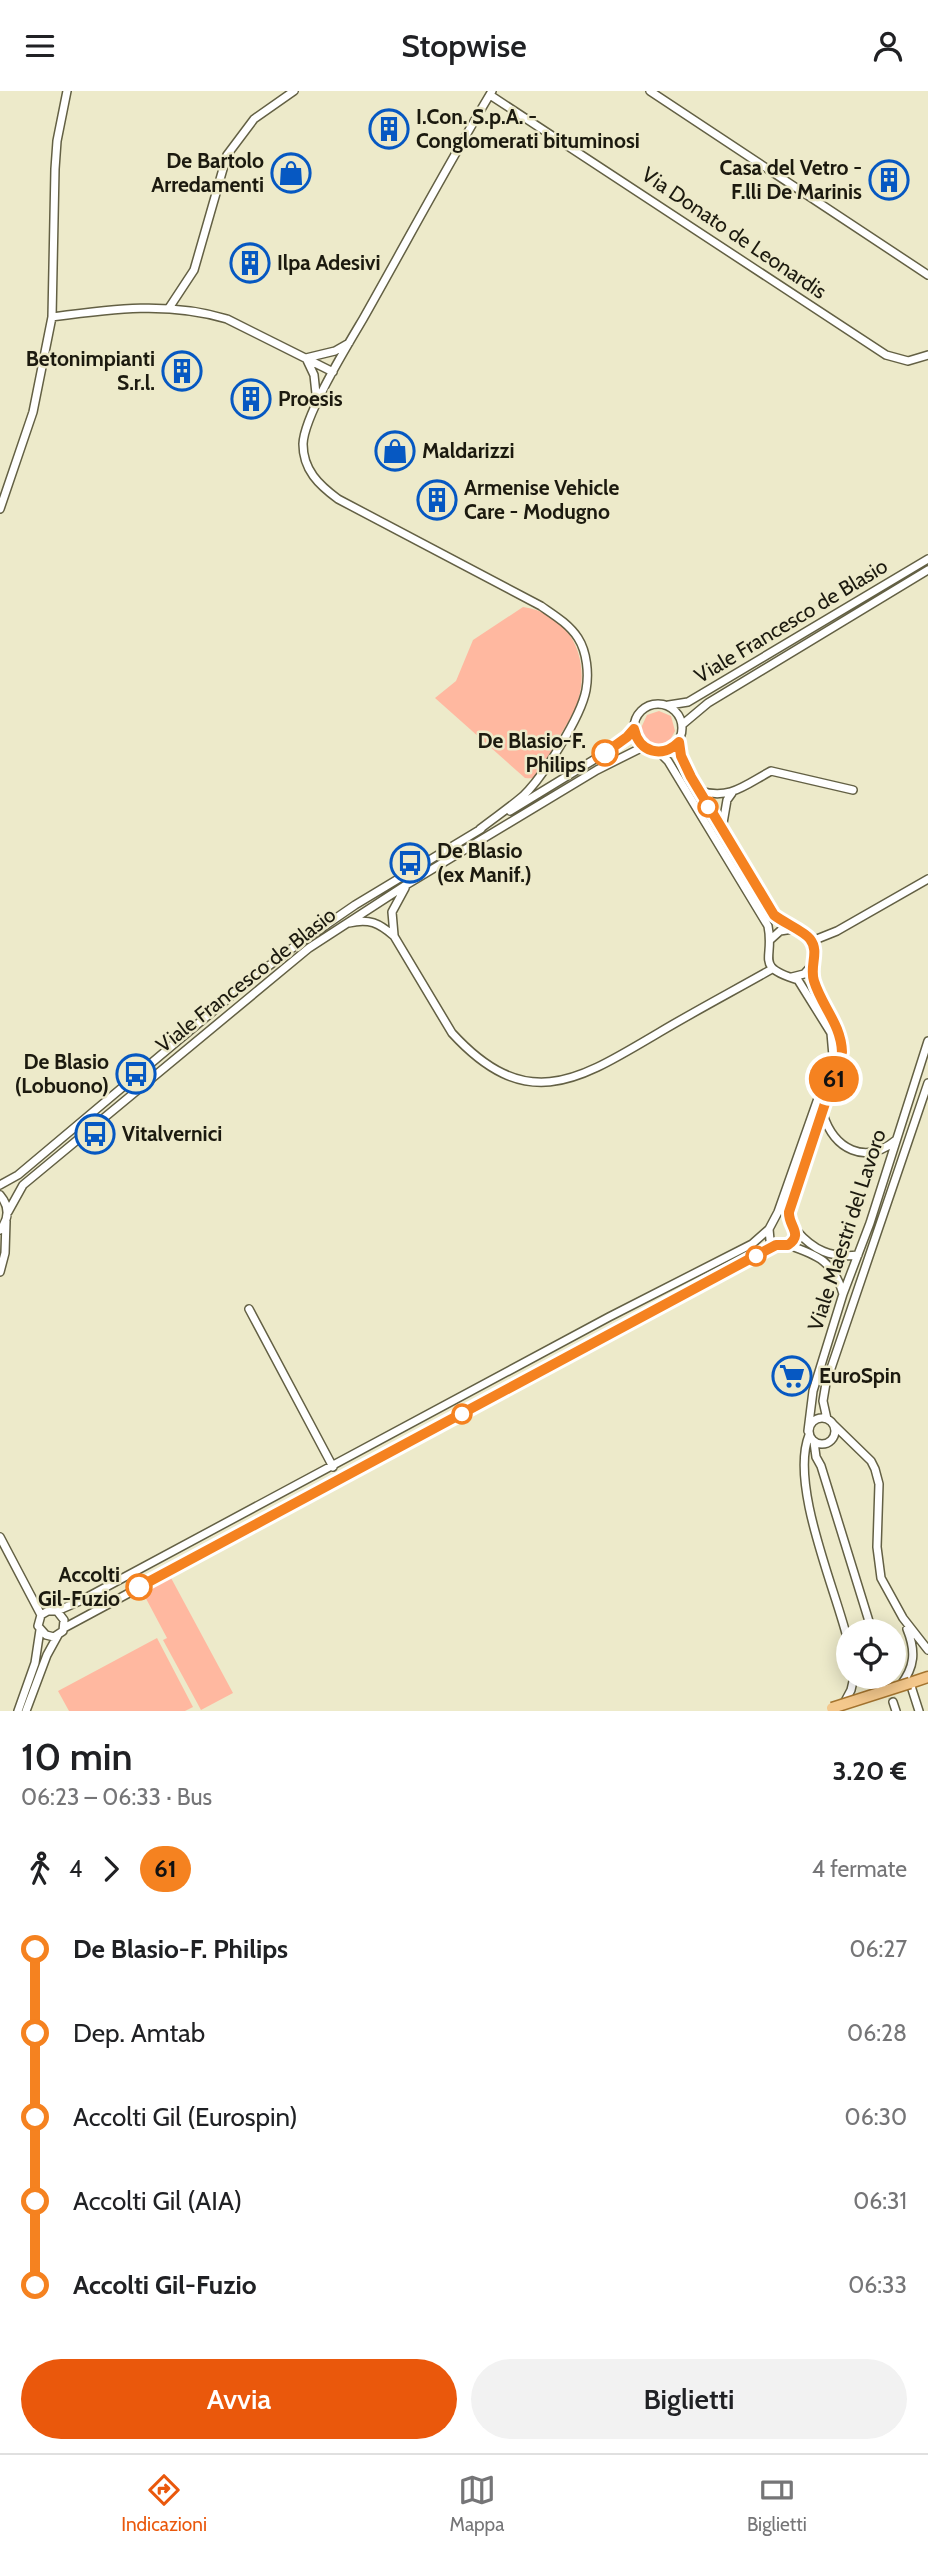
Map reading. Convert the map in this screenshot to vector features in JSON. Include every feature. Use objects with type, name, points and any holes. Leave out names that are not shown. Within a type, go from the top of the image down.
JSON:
[{"type":"main road","points":[[906,1684],[928,1677]]},
{"type":"main road","points":[[833,1708],[891,1689]]},
{"type":"street","points":[[0,509],[33,412],[52,317],[55,169],[57,141],[67,91]]},
{"type":"street","points":[[169,308],[194,269],[227,155],[254,120],[294,91]]},
{"type":"street","points":[[650,91],[928,275]]},
{"type":"street","points":[[480,829],[524,795],[549,762],[583,703],[587,687],[586,657],[578,638],[570,628],[541,607],[338,499],[320,486],[311,473],[303,450],[303,440],[308,421],[333,372],[491,93]]},
{"type":"street","name":"Via Donato de Leonardis","points":[[491,93],[886,355],[908,361],[928,355]]},
{"type":"street","points":[[52,317],[131,307],[169,308],[210,314],[227,319],[333,372]]},
{"type":"street","points":[[306,358],[335,351],[349,343]]},
{"type":"street","points":[[306,358],[314,375],[317,405]]},
{"type":"street","name":"Viale Francesco de Blasio","points":[[669,705],[688,702],[928,559]]},
{"type":"street","name":"Viale Francesco de Blasio","points":[[683,725],[708,703],[928,570]]},
{"type":"street","points":[[679,742],[666,751],[659,752],[643,747],[638,742],[634,729],[642,710],[655,703],[669,705],[680,717],[683,725],[679,742],[681,756],[699,791],[774,915],[808,935],[812,941],[815,949],[815,985],[836,1024],[841,1043],[839,1064],[789,1212],[794,1226],[794,1239],[788,1245]]},
{"type":"street","name":"Viale Francesco de Blasio","points":[[0,1185],[18,1175],[291,950],[355,905],[618,745],[634,729]]},
{"type":"street","name":"Viale Francesco de Blasio","points":[[0,1230],[23,1185],[279,971],[342,925],[406,885],[597,770],[643,747]]},
{"type":"street","points":[[18,1711],[34,1663],[41,1615],[48,1611],[57,1611],[333,1467],[609,1317],[752,1244],[769,1229],[833,1056],[831,1033],[799,980],[778,974],[772,969],[767,955],[770,941],[768,926],[668,761],[659,752]]},
{"type":"street","points":[[699,791],[711,795],[732,793],[771,771],[853,790]]},
{"type":"street","points":[[722,830],[727,800],[732,793]]},
{"type":"street","points":[[812,941],[837,931],[926,880]]},
{"type":"street","points":[[394,936],[392,912],[406,885]]},
{"type":"street","points":[[342,925],[363,920],[382,926],[394,936],[452,1033],[489,1066],[530,1081],[560,1081],[594,1071],[772,969]]},
{"type":"street","points":[[770,941],[780,931],[794,929]]},
{"type":"street","points":[[791,978],[804,974],[813,964]]},
{"type":"street","name":"Viale Maestri del Lavoro","points":[[841,1619],[806,1492],[805,1451],[810,1436],[813,1391],[928,1041]]},
{"type":"street","name":"Viale Maestri del Lavoro","points":[[830,1421],[823,1401],[826,1383],[928,1083]]},
{"type":"street","points":[[822,1114],[832,1135],[849,1149],[873,1153],[896,1140]]},
{"type":"street","points":[[0,1195],[7,1205],[5,1253],[1,1271]]},
{"type":"street","points":[[774,1221],[783,1219],[794,1226],[814,1248],[826,1254],[858,1255]]},
{"type":"street","points":[[769,1229],[770,1240],[776,1245]]},
{"type":"street","points":[[26,1711],[43,1664],[64,1628],[776,1245],[788,1245],[806,1252],[832,1267],[838,1276],[843,1294]]},
{"type":"street","points":[[0,1259],[1,1271]]},
{"type":"street","points":[[249,1309],[333,1467]]},
{"type":"street","points":[[868,1619],[810,1436],[814,1420],[830,1421],[871,1461],[878,1477],[878,1565],[881,1578],[902,1618],[928,1650]]},
{"type":"street","points":[[824,1444],[832,1440],[835,1434],[830,1421]]},
{"type":"street","points":[[810,1436],[824,1444]]},
{"type":"street","points":[[821,1466],[824,1444]]},
{"type":"street","points":[[0,1537],[41,1615]]},
{"type":"street","points":[[57,1611],[64,1620],[64,1628]]},
{"type":"street","points":[[40,1629],[46,1635],[58,1635]]},
{"type":"street","points":[[906,1630],[914,1655],[913,1665],[906,1676]]},
{"type":"street","points":[[833,1708],[851,1689]]},
{"type":"street","points":[[902,1689],[919,1711]]},
{"type":"street","points":[[893,1702],[896,1711]]},
{"type":"shaded area","points":[[523,607],[553,618],[564,628],[573,640],[581,669],[581,685],[573,712],[544,766],[535,777],[530,778],[525,778],[435,698],[456,681],[473,640]]},
{"type":"shaded area","points":[[659,711],[671,716],[675,731],[669,742],[656,746],[646,741],[641,728],[647,715]]},
{"type":"shaded area","points":[[170,1576],[233,1693],[201,1710],[163,1640],[167,1638],[142,1591]]},
{"type":"shaded area","points":[[157,1638],[193,1707],[185,1711],[69,1711],[58,1691]]},
{"type":"tunnel","points":[[889,1689],[893,1702]]},
{"type":"bus line","name":"61","points":[[139,1587],[757,1255],[776,1245],[784,1247],[792,1243],[796,1230],[789,1212],[842,1052],[840,1034],[812,975],[815,949],[812,941],[808,935],[785,924],[774,915],[691,777],[681,756],[679,742],[666,751],[650,751],[638,742],[634,729],[618,745],[605,753]]},
{"type":"place","name":"I.Con. S.p.A. - Conglomerati bituminosi","points":[[389,129]]},
{"type":"place","name":"De Bartolo Arredamenti","points":[[291,173]]},
{"type":"place","name":"Casa del Vetro - F.lli De Marinis","points":[[889,180]]},
{"type":"place","name":"Ilpa Adesivi","points":[[250,263]]},
{"type":"place","name":"Betonimpianti S.r.l.","points":[[182,371]]},
{"type":"place","name":"Proesis","points":[[251,399]]},
{"type":"place","name":"Maldarizzi","points":[[395,451]]},
{"type":"place","name":"Armenise Vehicle Care - Modugno","points":[[437,500]]},
{"type":"place","name":"De Blasio-F. Philips","points":[[605,753]]},
{"type":"place","name":"De Blasio (ex Manif.)","points":[[410,863]]},
{"type":"place","name":"De Blasio (Lobuono)","points":[[136,1074]]},
{"type":"place","name":"Vitalvernici","points":[[95,1134]]},
{"type":"place","name":"EuroSpin","points":[[792,1376]]},
{"type":"place","name":"Accolti Gil-Fuzio","points":[[139,1587]]}]
